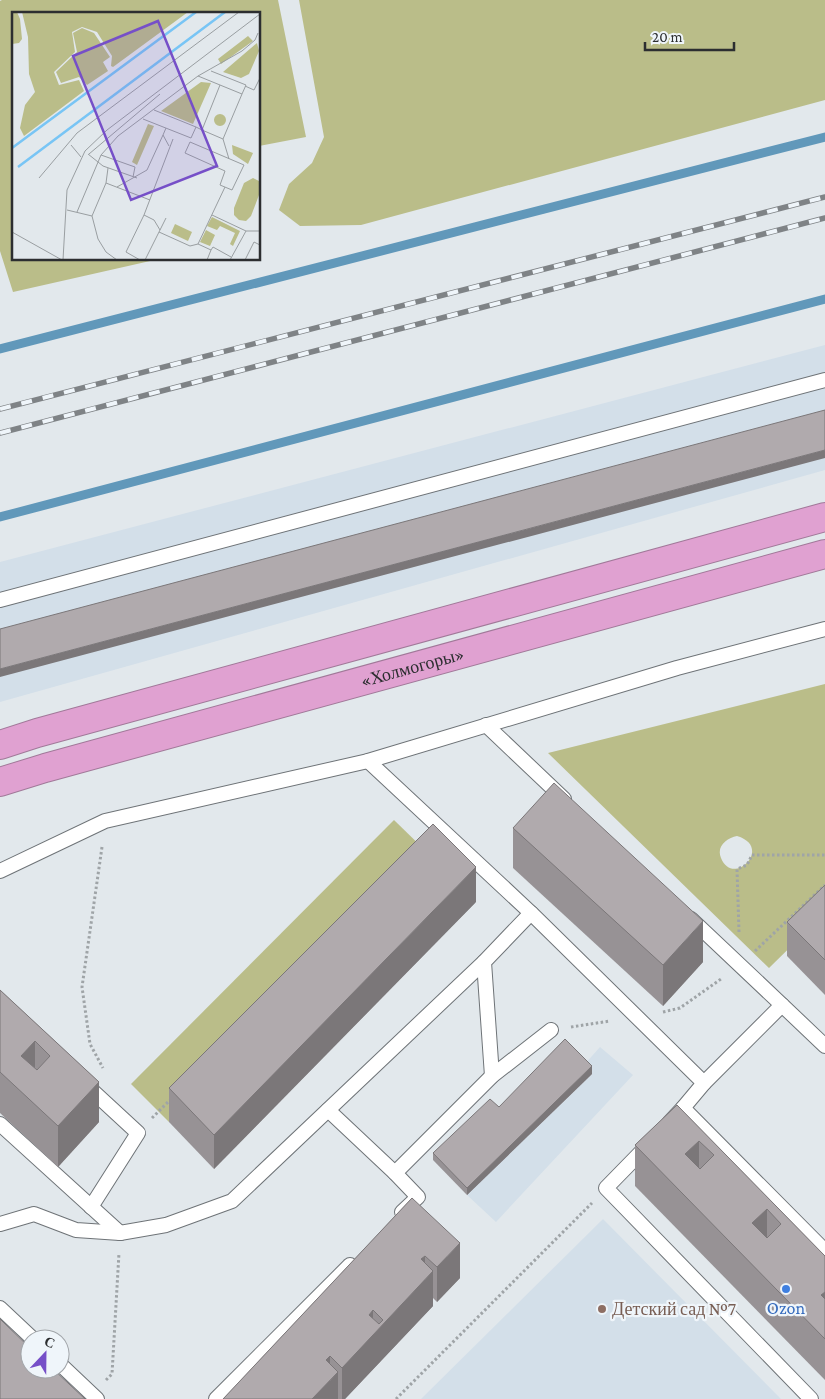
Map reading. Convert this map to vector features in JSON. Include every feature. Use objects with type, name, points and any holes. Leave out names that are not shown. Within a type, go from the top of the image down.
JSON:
[{"type":"highway","name":"«Холмогоры»","points":[[0,745],[47,730],[825,517]]},
{"type":"highway","name":"«Холмогоры»","points":[[0,782],[825,554]]},
{"type":"lane","points":[[0,600],[825,380]]},
{"type":"lane","points":[[0,870],[105,821],[368,761],[677,668],[825,628]]},
{"type":"lane","points":[[486,725],[573,808]]},
{"type":"lane","points":[[368,761],[531,913],[704,1083]]},
{"type":"lane","points":[[682,910],[825,1046]]},
{"type":"lane","points":[[0,1224],[34,1214],[76,1230],[120,1233],[166,1225],[232,1201],[484,962],[531,913]]},
{"type":"lane","points":[[484,962],[492,1076]]},
{"type":"lane","points":[[782,1005],[704,1083],[684,1108],[606,1188],[811,1399]]},
{"type":"lane","points":[[394,1173],[492,1076],[551,1030]]},
{"type":"lane","points":[[73,1073],[138,1132],[91,1206]]},
{"type":"lane","points":[[684,1108],[825,1251]]},
{"type":"lane","points":[[328,1110],[418,1197],[390,1225]]},
{"type":"lane","points":[[0,1124],[120,1233]]},
{"type":"lane","points":[[216,1399],[362,1252]]},
{"type":"lane","points":[[0,1308],[22,1329]]},
{"type":"lane","points":[[70,1373],[95,1397]]},
{"type":"path","points":[[103,1068],[90,1044],[82,987],[105,821]]},
{"type":"path","points":[[740,965],[737,869],[747,864],[752,855],[825,855]]},
{"type":"path","points":[[551,1030],[680,1008],[740,965],[825,884]]},
{"type":"path","points":[[138,1132],[173,1097]]},
{"type":"path","points":[[396,1399],[606,1188]]},
{"type":"path","points":[[95,1397],[112,1374],[120,1233]]},
{"type":"shaded area","points":[[825,345],[825,470],[0,702],[0,562]]},
{"type":"shaded area","points":[[600,1047],[633,1075],[496,1222],[467,1195],[592,1074],[584,1065]]},
{"type":"shaded area","name":"Детский сад №7","points":[[603,1219],[781,1399],[421,1399]]},
{"type":"green space","points":[[278,0],[306,137],[260,146],[260,12],[12,12],[12,260],[155,260],[13,292],[0,251],[0,1]]},
{"type":"green space","points":[[299,0],[825,0],[825,100],[361,225],[300,226],[279,210],[289,184],[312,163],[324,137]]},
{"type":"green space","points":[[825,684],[825,913],[769,968],[548,753]],"holes":[[[737,836],[747,841],[752,848],[751,856],[747,862],[741,867],[734,869],[727,866],[720,854],[723,843]]]},
{"type":"green space","points":[[394,820],[433,858],[169,1122],[131,1084]]},
{"type":"building","points":[[825,410],[825,450],[0,669],[0,629]]},
{"type":"building","points":[[554,783],[703,921],[663,965],[513,828]]},
{"type":"building","points":[[433,824],[476,867],[214,1135],[169,1088]]},
{"type":"building","points":[[825,885],[825,960],[787,922]]},
{"type":"building","points":[[0,990],[99,1082],[58,1126],[0,1072]],"holes":[[[35,1041],[50,1056],[37,1070],[21,1056]]]},
{"type":"building","points":[[565,1039],[592,1066],[467,1188],[433,1153],[490,1099],[499,1107]]},
{"type":"building","points":[[677,1105],[825,1256],[825,1292],[821,1295],[825,1299],[825,1339],[635,1145]],"holes":[[[699,1141],[714,1155],[700,1169],[685,1154]],[[767,1209],[781,1224],[767,1238],[752,1223]]]},
{"type":"building","points":[[412,1198],[460,1243],[437,1267],[425,1256],[421,1259],[433,1271],[342,1368],[330,1356],[326,1360],[338,1372],[312,1399],[223,1399]],"holes":[[[373,1310],[383,1320],[379,1324],[369,1315]]]},
{"type":"building","points":[[0,1319],[20,1338],[20,1379],[64,1379],[85,1399],[0,1399]]},
{"type":"waterway","points":[[0,349],[825,137]]},
{"type":"waterway","points":[[0,517],[825,299]]},
{"type":"railway","points":[[0,409],[825,197]]},
{"type":"railway","points":[[0,433],[825,218]]},
{"type":"place","name":"Ozon","points":[[786,1289]]},
{"type":"place","name":"Детский сад №7","points":[[602,1309]]}]
